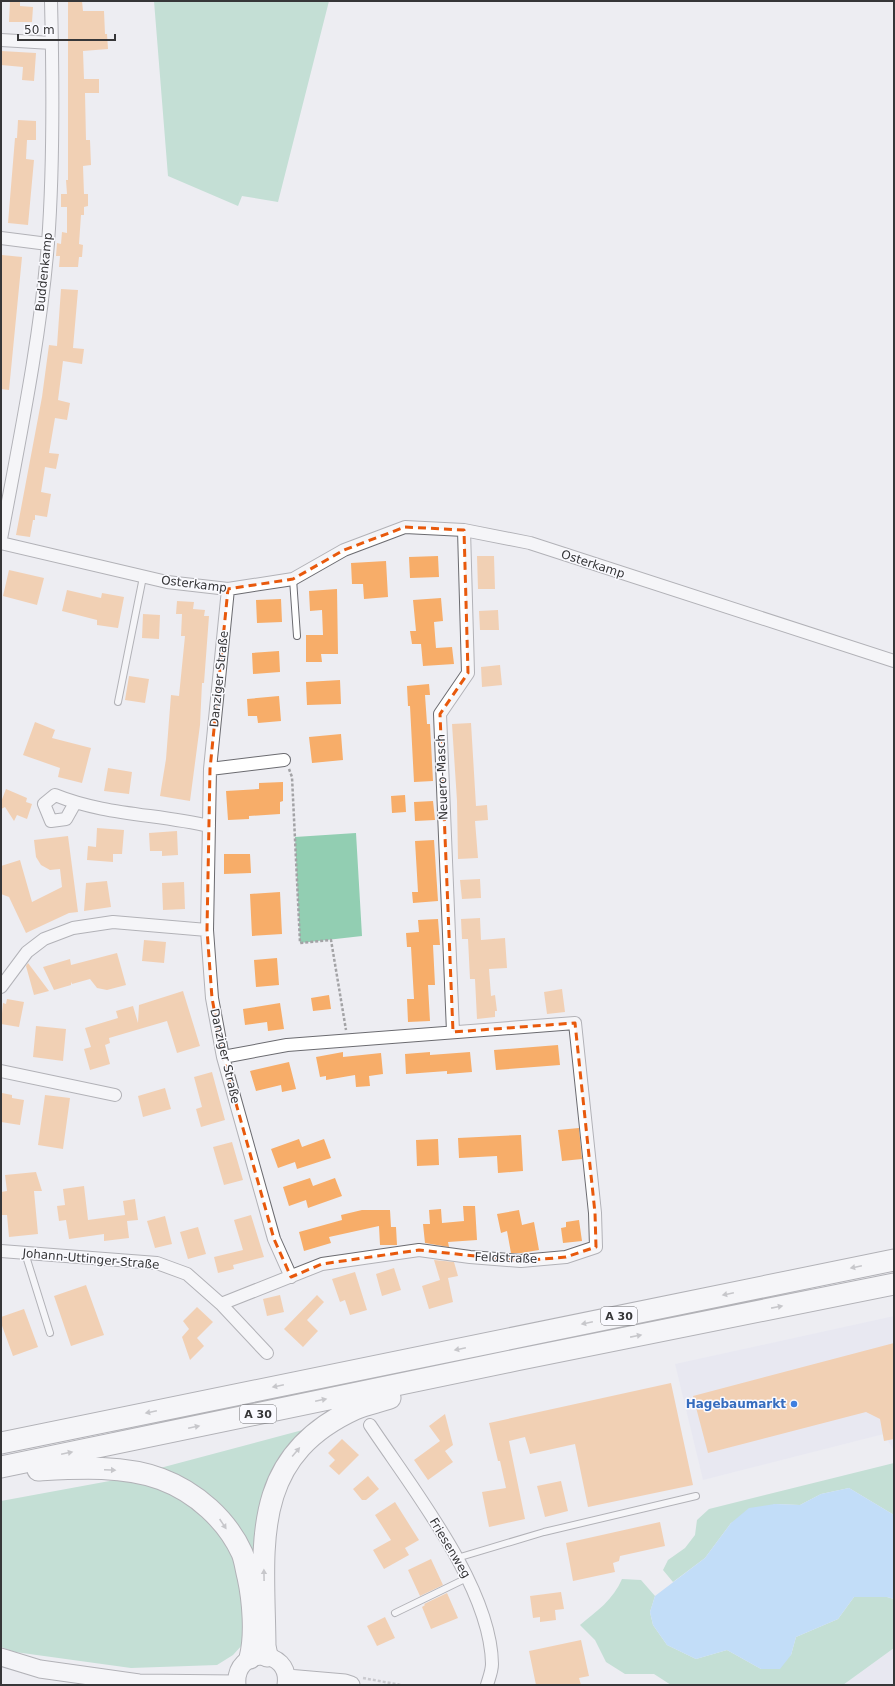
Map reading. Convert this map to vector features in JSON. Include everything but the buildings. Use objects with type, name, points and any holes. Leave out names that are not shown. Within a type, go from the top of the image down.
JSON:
[{"type":"highway","name":"A 30","points":[[1,1443],[894,1260]]},
{"type":"highway","name":"A 30","points":[[1,1467],[516,1360],[894,1284]]},
{"type":"highway","points":[[259,1657],[265,1646],[264,1550],[268,1514],[276,1487],[285,1465],[300,1447],[325,1426],[356,1409],[516,1360]]},
{"type":"highway","points":[[1,1434],[73,1428]]},
{"type":"highway","points":[[1,1471],[70,1469],[122,1471],[161,1479],[192,1494],[221,1519],[242,1554],[251,1594],[253,1647],[259,1657]]},
{"type":"main road","points":[[1,1658],[40,1669],[139,1683],[237,1684],[239,1669],[259,1657],[281,1664],[287,1682],[345,1683],[351,1685]]},
{"type":"street","name":"Buddenkamp","points":[[1,539],[37,334],[48,244],[51,173],[51,1]]},
{"type":"street","points":[[1,40],[52,43]]},
{"type":"street","points":[[1,238],[48,244]]},
{"type":"street","name":"Osterkamp","points":[[1,543],[166,582],[228,589],[293,579],[344,550],[405,527],[464,530],[530,543],[894,661]]},
{"type":"street","name":"Neuero-Masch","points":[[453,1032],[440,714],[468,673],[464,530]]},
{"type":"street","name":"Danziger Straße","points":[[228,589],[210,769],[207,930],[212,998],[223,1057],[274,1239],[291,1277]]},
{"type":"street","points":[[210,769],[284,760]]},
{"type":"street","points":[[75,803],[182,820],[208,826]]},
{"type":"street","points":[[1,987],[27,952],[44,939],[73,928],[113,922],[207,930]]},
{"type":"street","name":"Feldstraße","points":[[221,1304],[322,1264],[419,1250],[470,1257],[521,1261],[566,1257],[596,1248],[595,1213],[575,1023],[453,1032]]},
{"type":"street","points":[[223,1057],[287,1045],[453,1032]]},
{"type":"street","points":[[1,1070],[116,1095]]},
{"type":"street","name":"Johann-Uttinger-Straße","points":[[1,1251],[157,1263],[187,1274],[221,1304],[267,1353]]},
{"type":"street","name":"Friesenweg","points":[[370,1425],[457,1558],[468,1578],[483,1618],[491,1646],[492,1666],[487,1685]]},
{"type":"lane","points":[[118,702],[143,577]]},
{"type":"lane","points":[[293,579],[297,636]]},
{"type":"lane","points":[[25,1253],[50,1333]]},
{"type":"lane","points":[[457,1558],[544,1532],[696,1496]]},
{"type":"lane","points":[[395,1613],[468,1578]]},
{"type":"path","points":[[284,760],[292,777],[300,943],[331,940],[348,1040]]},
{"type":"highlighted area","points":[[405,527],[464,530],[468,673],[440,714],[453,1032],[575,1023],[595,1213],[596,1247],[566,1257],[521,1261],[419,1250],[322,1264],[291,1277],[274,1239],[223,1057],[212,998],[207,930],[210,769],[228,589],[293,579],[344,550]]},
{"type":"shaded area","points":[[894,1316],[894,1451],[884,1434],[703,1480],[675,1364]]},
{"type":"shaded area","points":[[894,1648],[894,1685],[843,1685]]},
{"type":"green space","points":[[154,1],[329,1],[278,202],[242,196],[238,206],[168,176]]},
{"type":"green space","points":[[356,833],[362,936],[300,943],[295,837]]},
{"type":"green space","points":[[355,1416],[305,1450],[276,1498],[243,1644],[233,1655],[217,1665],[131,1668],[15,1652],[1,1647],[1,1501],[115,1480]]},
{"type":"green space","points":[[894,1463],[894,1515],[849,1488],[821,1494],[800,1505],[775,1504],[731,1523],[705,1558],[673,1582],[663,1570],[668,1560],[685,1548],[695,1535],[697,1520],[709,1509]]},
{"type":"green space","points":[[622,1579],[641,1580],[655,1596],[650,1612],[653,1625],[667,1645],[696,1659],[727,1650],[761,1669],[791,1655],[796,1637],[838,1619],[854,1597],[887,1597],[894,1599],[894,1648],[843,1685],[671,1685],[654,1674],[625,1674],[606,1662],[595,1640],[580,1625],[609,1599]]},
{"type":"water","points":[[849,1488],[894,1515],[894,1599],[887,1597],[854,1597],[838,1619],[796,1637],[791,1655],[780,1669],[761,1669],[727,1650],[696,1659],[667,1645],[653,1625],[650,1612],[655,1596],[705,1558],[731,1523],[749,1508],[775,1504],[800,1505],[821,1494]]},
{"type":"place","name":"Hagebaumarkt","points":[[794,1404]]}]
